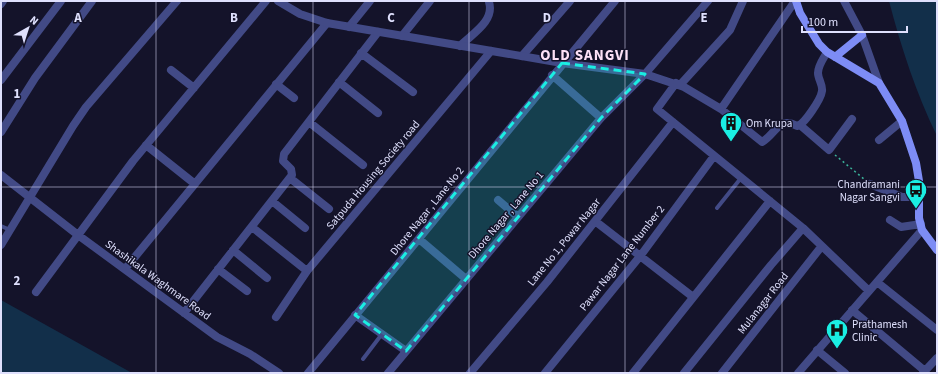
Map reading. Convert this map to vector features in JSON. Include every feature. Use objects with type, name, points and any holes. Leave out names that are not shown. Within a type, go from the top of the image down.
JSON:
[{"type":"main road","points":[[796,1],[800,12],[815,38],[827,52],[879,83],[902,121],[916,163],[922,227],[937,250]]},
{"type":"main road","points":[[834,57],[862,35]]},
{"type":"street","points":[[1,80],[61,1]]},
{"type":"street","points":[[1,132],[36,78],[92,1]]},
{"type":"street","points":[[1,245],[86,107],[176,1]]},
{"type":"street","points":[[36,292],[146,145],[266,1]]},
{"type":"street","points":[[278,1],[300,14],[327,23],[562,63],[645,74],[678,84],[722,109],[762,142],[786,122],[797,126],[800,125],[829,150],[852,119]]},
{"type":"street","points":[[348,27],[370,1]]},
{"type":"street","points":[[402,36],[430,1]]},
{"type":"street","points":[[460,46],[489,16],[490,8],[487,1]]},
{"type":"street","points":[[522,56],[570,1]]},
{"type":"street","name":"Dhore Nagar , Lane No 2","points":[[308,373],[552,75],[615,1]]},
{"type":"street","name":"Dhore Nagar , Lane No 1","points":[[388,373],[601,118],[645,74],[708,1]]},
{"type":"street","points":[[743,1],[730,30],[678,84],[657,109],[803,228],[821,247],[869,290]]},
{"type":"street","points":[[722,109],[796,1]]},
{"type":"street","points":[[844,1],[862,35],[879,83]]},
{"type":"street","points":[[125,269],[327,23]]},
{"type":"street","points":[[184,313],[290,178],[293,172],[283,161],[283,158],[378,32]]},
{"type":"street","name":"Satpuda Housing Society road","points":[[276,317],[307,271],[491,51]]},
{"type":"street","points":[[800,125],[820,98],[822,86],[818,73],[827,52]]},
{"type":"street","points":[[361,53],[413,92]]},
{"type":"street","points":[[171,70],[194,88]]},
{"type":"street","points":[[552,75],[601,118]]},
{"type":"street","points":[[339,82],[378,113]]},
{"type":"street","points":[[276,84],[294,98]]},
{"type":"street","points":[[879,140],[902,121]]},
{"type":"street","points":[[309,122],[363,165]]},
{"type":"street","name":"Lane No 1, Powar Nagar","points":[[470,373],[547,282],[673,122]]},
{"type":"street","points":[[146,145],[195,184]]},
{"type":"street","name":"Pawar Nagar Lane Number 2","points":[[545,373],[641,255],[714,156]]},
{"type":"street","name":"Shashikala Waghmare Road","points":[[1,175],[30,196],[78,235],[217,337],[250,354],[279,373]]},
{"type":"street","points":[[290,178],[329,208]]},
{"type":"street","points":[[870,184],[902,197],[919,197]]},
{"type":"street","points":[[498,200],[518,217]]},
{"type":"street","points":[[272,201],[305,228]]},
{"type":"street","points":[[633,373],[770,201]]},
{"type":"street","points":[[890,220],[901,227],[922,227]]},
{"type":"street","points":[[595,221],[694,296]]},
{"type":"street","points":[[252,227],[307,271]]},
{"type":"street","points":[[798,373],[877,282],[922,227]]},
{"type":"street","points":[[684,373],[771,265],[803,228]]},
{"type":"street","points":[[419,239],[466,280]]},
{"type":"street","name":"Mulanagar Road","points":[[722,373],[821,247]]},
{"type":"street","points":[[233,250],[267,278]]},
{"type":"street","points":[[218,269],[247,291]]},
{"type":"street","points":[[877,282],[937,330]]},
{"type":"street","points":[[852,310],[924,372],[937,358]]},
{"type":"street","points":[[355,315],[406,351]]},
{"type":"street","points":[[817,350],[844,373]]},
{"type":"lane","points":[[717,208],[741,177]]},
{"type":"lane","points":[[1,226],[10,230]]},
{"type":"lane","points":[[363,359],[382,334]]},
{"type":"path","points":[[829,150],[870,184]]},
{"type":"highlighted area","points":[[562,63],[645,74],[601,118],[406,351],[355,315]]},
{"type":"water","points":[[889,1],[937,1],[937,136],[922,103],[910,70]]},
{"type":"water","points":[[1,300],[132,373],[1,373]]},
{"type":"place","name":"Om Krupa","points":[[731,142]]},
{"type":"place","name":"Chandramani Nagar Sangvi","points":[[916,210]]},
{"type":"place","name":"Prathamesh Clinic","points":[[837,350]]},
{"type":"district","name":"OLD SANGVI","points":[[585,55]]}]
